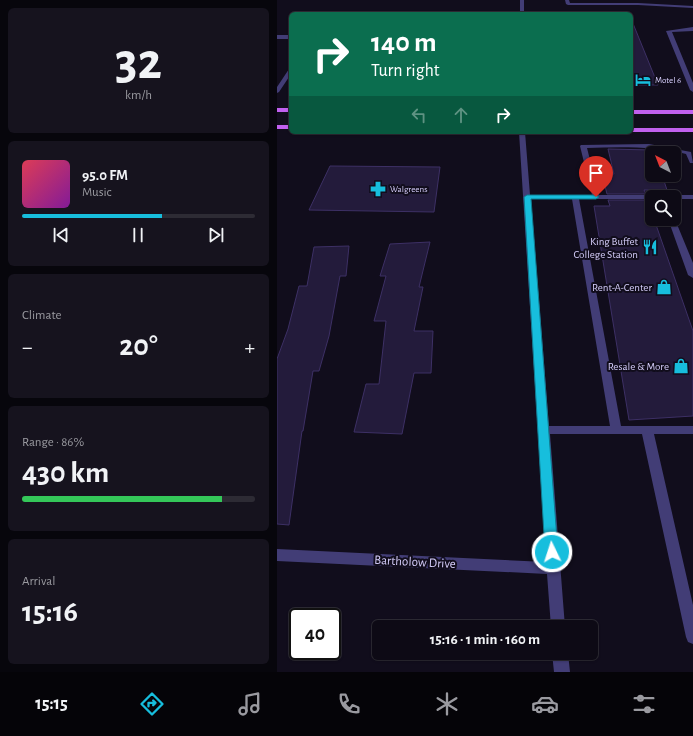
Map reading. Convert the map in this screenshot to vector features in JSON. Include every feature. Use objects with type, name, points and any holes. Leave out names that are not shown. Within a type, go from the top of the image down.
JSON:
[{"type":"main road","points":[[277,110],[289,110]]},
{"type":"main road","points":[[633,112],[693,112]]},
{"type":"main road","points":[[277,127],[289,127]]},
{"type":"main road","points":[[633,130],[693,130]]},
{"type":"street","points":[[522,0],[522,12]]},
{"type":"street","points":[[567,0],[568,4],[638,4],[693,7]]},
{"type":"street","points":[[693,29],[669,31],[693,90]]},
{"type":"street","points":[[277,37],[289,37]]},
{"type":"street","points":[[277,77],[289,77]]},
{"type":"street","points":[[277,91],[289,77]]},
{"type":"street","points":[[522,134],[557,620]]},
{"type":"street","points":[[596,197],[583,146],[673,148],[689,153],[693,161]]},
{"type":"street","points":[[527,197],[645,197]]},
{"type":"street","points":[[575,197],[617,430]]},
{"type":"street","points":[[681,197],[693,197]]},
{"type":"street","points":[[675,226],[693,274]]},
{"type":"street","points":[[543,430],[693,430]]},
{"type":"street","points":[[647,430],[693,637]]},
{"type":"street","name":"Bartholow Drive","points":[[277,555],[553,568]]},
{"type":"street","points":[[561,660],[562,672]]},
{"type":"building","points":[[633,23],[658,85],[633,85]]},
{"type":"building","points":[[608,149],[645,150],[645,182],[664,182],[667,190],[644,190],[645,194],[607,194],[602,174],[614,174]]},
{"type":"building","name":"Walgreens","points":[[330,166],[440,167],[434,212],[309,210]]},
{"type":"building","points":[[608,200],[645,200],[645,226],[656,226],[693,331],[693,416],[629,420],[594,206],[610,206]]},
{"type":"building","points":[[430,242],[419,287],[423,287],[414,331],[433,331],[431,373],[414,373],[402,434],[354,432],[366,384],[379,384],[386,321],[374,321],[386,276],[380,276],[390,244]]},
{"type":"building","points":[[349,246],[346,276],[340,276],[329,336],[319,371],[313,371],[302,431],[289,525],[277,524],[277,359],[288,329],[299,286],[307,286],[314,247]]},
{"type":"place","name":"Motel 6","points":[[643,80]]},
{"type":"place","name":"Walgreens","points":[[378,189]]},
{"type":"place","name":"King Buffet College Station","points":[[650,247]]},
{"type":"place","name":"Rent-A-Center","points":[[664,287]]},
{"type":"place","name":"Resale & More","points":[[681,366]]},
{"type":"route","points":[[552,552],[527,197],[596,197]]}]
